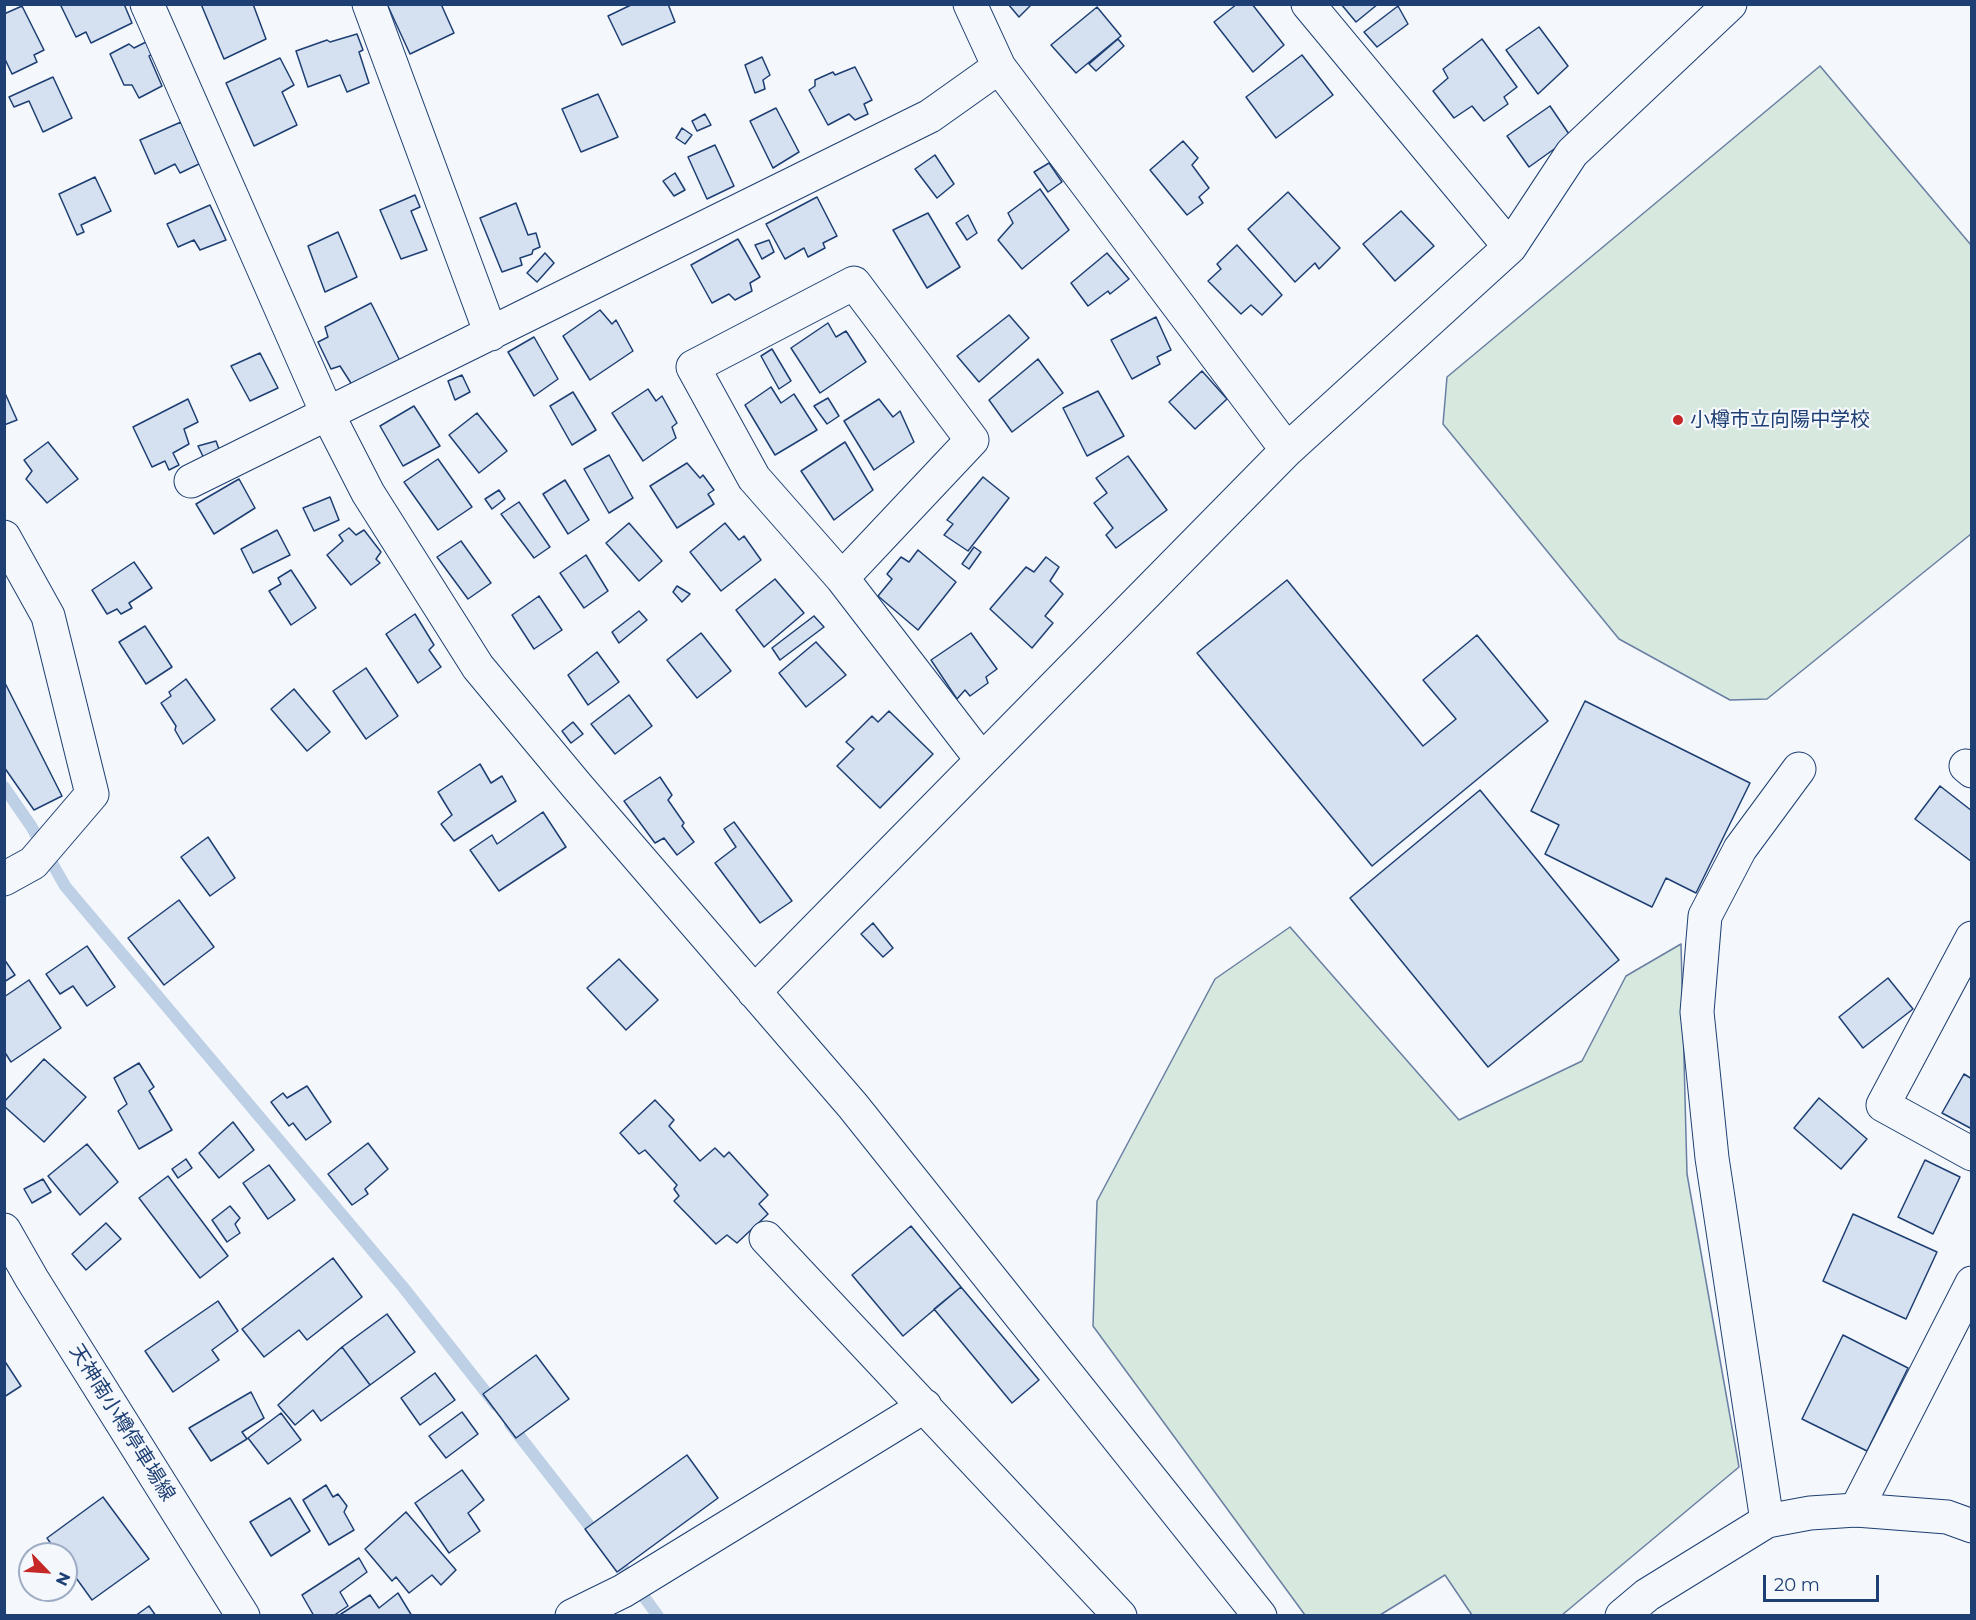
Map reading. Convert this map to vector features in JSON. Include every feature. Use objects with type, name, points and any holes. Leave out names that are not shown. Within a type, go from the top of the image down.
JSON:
[{"type":"street","points":[[147,4],[327,413],[368,493],[478,667],[853,1106],[1260,1616]]},
{"type":"street","points":[[369,4],[491,334]]},
{"type":"street","points":[[970,4],[999,67],[1287,450]]},
{"type":"street","points":[[1308,4],[1510,247]]},
{"type":"street","points":[[754,992],[1287,450],[1510,247],[1572,153],[1730,4]]},
{"type":"street","points":[[191,481],[930,116],[999,67]]},
{"type":"street","points":[[842,578],[972,440],[854,283],[693,367],[754,478],[842,578],[982,760]]},
{"type":"street","points":[[4,537],[48,616],[93,794],[33,863],[4,879]]},
{"type":"street","points":[[1767,1521],[1712,1158],[1697,1012],[1705,916],[1740,849],[1798,769]]},
{"type":"street","points":[[1971,938],[1883,1105],[1971,1154]]},
{"type":"street","points":[[766,1238],[1120,1616]]},
{"type":"street","name":"天神南小樽停車場線","points":[[8,1244],[243,1616]]},
{"type":"street","points":[[1856,1510],[1971,1283]]},
{"type":"street","points":[[572,1616],[628,1587],[925,1406]]},
{"type":"street","points":[[1622,1616],[1647,1595],[1767,1521],[1810,1513],[1856,1510],[1947,1517],[1971,1526]]},
{"type":"shaded area","points":[[1820,66],[1971,245],[1971,534],[1767,699],[1730,700],[1619,639],[1443,424],[1447,377]]},
{"type":"shaded area","points":[[1290,927],[1459,1120],[1582,1061],[1626,976],[1681,944],[1687,1174],[1739,1467],[1562,1615],[1472,1615],[1445,1575],[1380,1615],[1305,1615],[1093,1326],[1097,1201],[1215,979]]},
{"type":"building","points":[[64,4],[124,4],[132,23],[91,43],[86,32],[76,37],[61,6]]},
{"type":"building","points":[[201,4],[253,4],[266,39],[224,59]]},
{"type":"building","points":[[387,4],[441,4],[454,33],[410,54]]},
{"type":"building","points":[[633,4],[668,4],[675,22],[622,45],[608,16]]},
{"type":"building","points":[[1008,4],[1032,4],[1019,17]]},
{"type":"building","points":[[1237,4],[1252,4],[1284,45],[1253,72],[1214,22]]},
{"type":"building","points":[[1341,4],[1378,4],[1356,22]]},
{"type":"building","points":[[22,6],[44,50],[34,55],[37,62],[12,74],[4,57],[4,14]]},
{"type":"building","points":[[1398,6],[1408,24],[1377,47],[1364,32]]},
{"type":"building","points":[[1097,7],[1121,36],[1076,73],[1051,45]]},
{"type":"building","points":[[1539,27],[1568,66],[1538,94],[1506,50]]},
{"type":"building","points":[[357,34],[363,50],[359,52],[369,83],[347,92],[340,75],[308,87],[296,51],[327,40],[330,42]]},
{"type":"building","points":[[152,39],[157,52],[149,56],[162,86],[139,98],[132,85],[124,85],[110,54],[129,44],[134,48]]},
{"type":"building","points":[[1118,39],[1124,46],[1096,71],[1089,64]]},
{"type":"building","points":[[1482,39],[1517,87],[1504,97],[1508,104],[1484,121],[1472,106],[1454,118],[1433,91],[1448,78],[1443,69]]},
{"type":"building","points":[[1302,55],[1333,95],[1276,138],[1246,97]]},
{"type":"building","points":[[762,57],[770,75],[763,80],[765,89],[755,93],[745,65]]},
{"type":"building","points":[[280,58],[294,85],[282,92],[297,125],[254,146],[226,83]]},
{"type":"building","points":[[855,67],[872,100],[864,104],[868,114],[855,120],[849,114],[828,125],[809,90],[815,86],[815,80],[833,72],[835,75]]},
{"type":"building","points":[[53,77],[72,118],[43,132],[29,101],[14,107],[9,97]]},
{"type":"building","points":[[598,94],[618,137],[581,152],[562,109]]},
{"type":"building","points":[[1550,106],[1571,137],[1529,167],[1507,136]]},
{"type":"building","points":[[776,108],[799,152],[773,168],[750,121]]},
{"type":"building","points":[[705,114],[711,125],[697,131],[692,121]]},
{"type":"building","points":[[181,122],[199,164],[180,173],[175,164],[155,174],[140,140]]},
{"type":"building","points":[[682,128],[692,135],[685,144],[676,138]]},
{"type":"building","points":[[1183,141],[1198,158],[1192,165],[1209,188],[1199,197],[1203,203],[1187,215],[1150,170]]},
{"type":"building","points":[[715,145],[734,186],[707,199],[688,157]]},
{"type":"building","points":[[935,155],[954,184],[937,198],[915,169]]},
{"type":"building","points":[[1049,163],[1062,182],[1048,192],[1034,172]]},
{"type":"building","points":[[675,173],[685,190],[674,196],[663,181]]},
{"type":"building","points":[[95,177],[111,211],[81,225],[84,232],[77,235],[59,194]]},
{"type":"building","points":[[1040,189],[1069,230],[1022,269],[998,240],[1013,223],[1008,213]]},
{"type":"building","points":[[1288,192],[1340,248],[1319,269],[1315,263],[1295,282],[1248,229]]},
{"type":"building","points":[[415,195],[420,207],[411,211],[427,250],[401,259],[380,210]]},
{"type":"building","points":[[817,197],[837,236],[823,243],[825,248],[808,257],[804,248],[785,259],[766,224]]},
{"type":"building","points":[[516,203],[528,235],[536,233],[540,247],[533,250],[532,254],[520,258],[522,265],[502,272],[480,218]]},
{"type":"building","points":[[210,205],[226,240],[200,250],[194,240],[178,247],[167,224]]},
{"type":"building","points":[[1401,211],[1434,246],[1395,281],[1363,244]]},
{"type":"building","points":[[928,213],[960,267],[927,288],[893,230]]},
{"type":"building","points":[[968,215],[977,233],[967,240],[956,223]]},
{"type":"building","points":[[338,232],[357,277],[325,292],[308,246]]},
{"type":"building","points":[[738,239],[760,277],[750,283],[752,291],[735,300],[729,294],[712,303],[691,265]]},
{"type":"building","points":[[769,240],[774,252],[762,259],[755,245]]},
{"type":"building","points":[[1237,245],[1282,295],[1262,315],[1251,305],[1241,314],[1208,281],[1221,269],[1217,264]]},
{"type":"building","points":[[545,253],[554,263],[537,282],[527,273]]},
{"type":"building","points":[[1107,253],[1129,279],[1110,294],[1108,291],[1088,306],[1071,283]]},
{"type":"building","points":[[371,303],[404,369],[356,391],[340,366],[331,369],[318,342],[328,337],[325,327]]},
{"type":"building","points":[[600,310],[612,324],[616,320],[633,351],[590,380],[563,336]]},
{"type":"building","points":[[1009,315],[1029,338],[979,382],[957,356]]},
{"type":"building","points":[[1156,317],[1171,350],[1157,357],[1160,364],[1132,379],[1111,340]]},
{"type":"building","points":[[828,323],[836,337],[846,331],[866,362],[820,393],[791,348]]},
{"type":"building","points":[[534,337],[558,379],[534,396],[508,352]]},
{"type":"building","points":[[772,349],[791,381],[779,389],[761,356]]},
{"type":"building","points":[[260,353],[278,388],[250,401],[231,366]]},
{"type":"building","points":[[1038,359],[1063,393],[1012,432],[989,400]]},
{"type":"building","points":[[1202,371],[1227,399],[1195,429],[1169,402]]},
{"type":"building","points":[[462,375],[470,392],[455,400],[448,381]]},
{"type":"building","points":[[771,387],[781,403],[794,394],[817,430],[775,455],[745,405]]},
{"type":"building","points":[[648,389],[656,401],[662,396],[677,423],[672,427],[676,438],[643,461],[612,413]]},
{"type":"building","points":[[4,391],[17,420],[4,425]]},
{"type":"building","points":[[1098,391],[1124,436],[1087,456],[1063,408]]},
{"type":"building","points":[[573,392],[596,430],[572,445],[550,406]]},
{"type":"building","points":[[828,398],[839,416],[827,424],[814,406]]},
{"type":"building","points":[[188,399],[198,422],[184,429],[189,444],[173,453],[179,465],[169,470],[165,461],[152,467],[133,427]]},
{"type":"building","points":[[879,399],[893,417],[900,411],[914,442],[874,470],[844,421]]},
{"type":"building","points":[[414,406],[440,446],[403,466],[380,426]]},
{"type":"building","points":[[477,413],[507,451],[479,473],[449,435]]},
{"type":"building","points":[[216,441],[223,460],[208,467],[198,446]]},
{"type":"building","points":[[48,442],[78,479],[47,503],[26,479],[32,471],[24,460]]},
{"type":"building","points":[[845,442],[873,490],[834,520],[801,471]]},
{"type":"building","points":[[609,455],[633,498],[609,513],[584,469]]},
{"type":"building","points":[[1128,456],[1167,510],[1116,548],[1106,535],[1113,528],[1094,503],[1107,493],[1096,478]]},
{"type":"building","points":[[438,459],[472,507],[438,530],[404,482]]},
{"type":"building","points":[[687,463],[700,478],[703,475],[714,490],[708,494],[714,504],[677,528],[650,486]]},
{"type":"building","points":[[983,477],[1009,498],[968,551],[944,535],[953,524],[947,520]]},
{"type":"building","points":[[239,479],[255,508],[214,534],[196,504]]},
{"type":"building","points":[[565,480],[589,520],[568,534],[543,494]]},
{"type":"building","points":[[499,490],[505,499],[492,509],[485,499]]},
{"type":"building","points":[[330,497],[339,520],[314,531],[303,508]]},
{"type":"building","points":[[519,502],[550,547],[534,558],[501,514]]},
{"type":"building","points":[[629,523],[662,561],[639,581],[606,543]]},
{"type":"building","points":[[725,523],[739,540],[744,536],[761,560],[721,591],[690,552]]},
{"type":"building","points":[[349,528],[356,535],[364,530],[381,552],[376,559],[380,563],[351,585],[327,555],[343,541],[339,535]]},
{"type":"building","points":[[277,530],[290,555],[253,573],[241,549]]},
{"type":"building","points":[[461,541],[491,583],[468,599],[437,557]]},
{"type":"building","points":[[974,547],[981,552],[969,569],[962,564]]},
{"type":"building","points":[[918,550],[956,582],[918,630],[878,596],[892,579],[887,574],[901,557],[909,562]]},
{"type":"building","points":[[586,555],[608,591],[584,608],[560,573]]},
{"type":"building","points":[[1046,557],[1059,567],[1050,581],[1063,594],[1045,616],[1053,623],[1032,648],[990,609],[1026,567],[1034,572]]},
{"type":"building","points":[[134,562],[152,588],[129,603],[132,608],[121,614],[117,609],[107,614],[92,590]]},
{"type":"building","points":[[291,570],[316,608],[291,625],[269,591],[281,584],[278,578]]},
{"type":"building","points":[[775,579],[804,613],[764,647],[736,610]]},
{"type":"building","points":[[1287,580],[1423,746],[1456,719],[1423,680],[1477,635],[1548,721],[1372,866],[1197,653]]},
{"type":"building","points":[[677,586],[690,594],[682,602],[673,592]]},
{"type":"building","points":[[539,596],[562,630],[534,649],[512,615]]},
{"type":"building","points":[[639,611],[647,620],[619,643],[612,632]]},
{"type":"building","points":[[415,614],[434,645],[429,650],[441,667],[418,683],[386,634]]},
{"type":"building","points":[[814,616],[824,627],[780,660],[772,648]]},
{"type":"building","points":[[145,626],[172,667],[146,684],[119,642]]},
{"type":"building","points":[[701,633],[731,671],[697,698],[667,660]]},
{"type":"building","points":[[971,633],[997,669],[986,677],[988,683],[970,696],[965,690],[957,699],[931,660]]},
{"type":"building","points":[[816,642],[846,675],[806,707],[779,673]]},
{"type":"building","points":[[597,652],[619,682],[588,705],[568,675]]},
{"type":"building","points":[[366,668],[398,716],[366,739],[333,691]]},
{"type":"building","points":[[186,679],[215,720],[183,744],[175,730],[176,726],[161,703],[171,696],[169,692]]},
{"type":"building","points":[[4,681],[62,796],[34,810],[4,767]]},
{"type":"building","points":[[294,689],[330,732],[307,751],[271,709]]},
{"type":"building","points":[[629,695],[652,726],[615,754],[591,724]]},
{"type":"building","points":[[1585,701],[1750,783],[1696,893],[1666,878],[1652,907],[1545,854],[1559,825],[1531,811]]},
{"type":"building","points":[[889,711],[933,754],[880,808],[837,766],[854,749],[846,742],[872,716],[878,722]]},
{"type":"building","points":[[573,722],[583,734],[571,743],[562,731]]},
{"type":"building","points":[[480,764],[491,783],[502,776],[516,801],[454,841],[441,824],[452,815],[438,792]]},
{"type":"building","points":[[660,777],[672,795],[668,800],[694,842],[677,855],[664,838],[655,843],[624,801]]},
{"type":"building","points":[[1940,786],[1972,811],[1972,862],[1915,819]]},
{"type":"building","points":[[1480,790],[1619,960],[1488,1067],[1350,898]]},
{"type":"building","points":[[543,812],[566,847],[499,891],[470,850],[492,835],[497,844]]},
{"type":"building","points":[[734,822],[792,901],[760,923],[715,863],[736,847],[724,829]]},
{"type":"building","points":[[208,837],[235,878],[210,896],[181,857]]},
{"type":"building","points":[[179,900],[214,947],[164,985],[128,938]]},
{"type":"building","points":[[873,923],[893,948],[883,957],[861,934]]},
{"type":"building","points":[[87,946],[115,987],[87,1006],[73,986],[60,994],[46,974]]},
{"type":"building","points":[[4,959],[15,975],[4,982]]},
{"type":"building","points":[[619,959],[658,1000],[626,1030],[587,988]]},
{"type":"building","points":[[1888,978],[1913,1009],[1863,1048],[1839,1017]]},
{"type":"building","points":[[29,980],[61,1028],[11,1062],[4,1051],[4,997]]},
{"type":"building","points":[[44,1059],[86,1097],[44,1142],[4,1106],[4,1102]]},
{"type":"building","points":[[139,1063],[154,1087],[149,1091],[172,1130],[139,1149],[118,1111],[127,1104],[114,1078]]},
{"type":"building","points":[[1964,1074],[1972,1079],[1972,1129],[1942,1113]]},
{"type":"building","points":[[307,1086],[331,1122],[306,1140],[293,1123],[289,1126],[271,1102],[283,1093],[287,1098]]},
{"type":"building","points":[[1819,1098],[1867,1139],[1841,1169],[1794,1128]]},
{"type":"building","points":[[655,1100],[674,1120],[669,1126],[700,1161],[715,1148],[724,1157],[729,1152],[768,1195],[759,1204],[768,1214],[737,1243],[727,1235],[716,1244],[674,1201],[679,1196],[674,1189],[677,1185],[645,1150],[639,1154],[620,1133]]},
{"type":"building","points":[[233,1122],[254,1150],[219,1178],[199,1153]]},
{"type":"building","points":[[368,1143],[388,1169],[365,1189],[368,1194],[352,1205],[328,1174]]},
{"type":"building","points":[[87,1144],[118,1182],[80,1215],[48,1176]]},
{"type":"building","points":[[186,1159],[192,1168],[178,1178],[172,1169]]},
{"type":"building","points":[[1925,1160],[1960,1177],[1933,1234],[1898,1217]]},
{"type":"building","points":[[269,1165],[295,1200],[268,1219],[243,1183]]},
{"type":"building","points":[[168,1176],[228,1256],[200,1278],[139,1198]]},
{"type":"building","points":[[43,1179],[51,1192],[32,1203],[24,1189]]},
{"type":"building","points":[[230,1206],[240,1218],[235,1224],[240,1233],[227,1242],[212,1220]]},
{"type":"building","points":[[1853,1214],[1937,1252],[1906,1319],[1823,1281]]},
{"type":"building","points":[[106,1223],[121,1239],[86,1270],[72,1254]]},
{"type":"building","points":[[911,1226],[961,1287],[903,1336],[852,1275]]},
{"type":"building","points":[[333,1258],[362,1297],[307,1340],[299,1330],[264,1357],[242,1329]]},
{"type":"building","points":[[961,1287],[1039,1380],[1012,1403],[934,1309]]},
{"type":"building","points":[[218,1301],[238,1331],[212,1350],[219,1360],[173,1392],[145,1351]]},
{"type":"building","points":[[387,1314],[415,1352],[370,1385],[342,1347]]},
{"type":"building","points":[[1843,1335],[1908,1368],[1867,1451],[1802,1419]]},
{"type":"building","points":[[342,1347],[370,1385],[321,1421],[313,1410],[295,1425],[278,1405]]},
{"type":"building","points":[[536,1355],[569,1399],[516,1438],[483,1394]]},
{"type":"building","points":[[4,1360],[21,1386],[4,1397]]},
{"type":"building","points":[[435,1373],[455,1400],[420,1425],[401,1398]]},
{"type":"building","points":[[251,1392],[264,1418],[242,1432],[247,1439],[211,1461],[189,1428]]},
{"type":"building","points":[[462,1412],[478,1434],[446,1458],[429,1436]]},
{"type":"building","points":[[281,1413],[301,1440],[268,1464],[248,1438]]},
{"type":"building","points":[[687,1455],[718,1498],[617,1572],[585,1529]]},
{"type":"building","points":[[462,1470],[484,1500],[468,1513],[480,1531],[449,1553],[415,1503]]},
{"type":"building","points":[[326,1485],[333,1497],[338,1494],[347,1506],[344,1512],[354,1530],[329,1545],[303,1500]]},
{"type":"building","points":[[103,1497],[149,1559],[92,1600],[78,1581],[78,1542],[50,1542],[47,1538]]},
{"type":"building","points":[[290,1498],[310,1531],[271,1556],[250,1522]]},
{"type":"building","points":[[406,1512],[456,1570],[441,1585],[432,1575],[409,1593],[396,1577],[392,1581],[365,1549]]},
{"type":"building","points":[[359,1558],[367,1572],[340,1592],[348,1606],[333,1616],[314,1616],[302,1595]]},
{"type":"building","points":[[398,1593],[412,1616],[338,1616],[370,1595],[379,1608]]},
{"type":"building","points":[[149,1606],[156,1616],[135,1616]]},
{"type":"waterway","points":[[4,787],[31,826],[65,886],[403,1287],[496,1405]]},
{"type":"waterway","points":[[510,1424],[599,1538]]},
{"type":"waterway","points":[[614,1556],[658,1616]]},
{"type":"place","name":"小樽市立向陽中学校","points":[[1678,420]]}]
